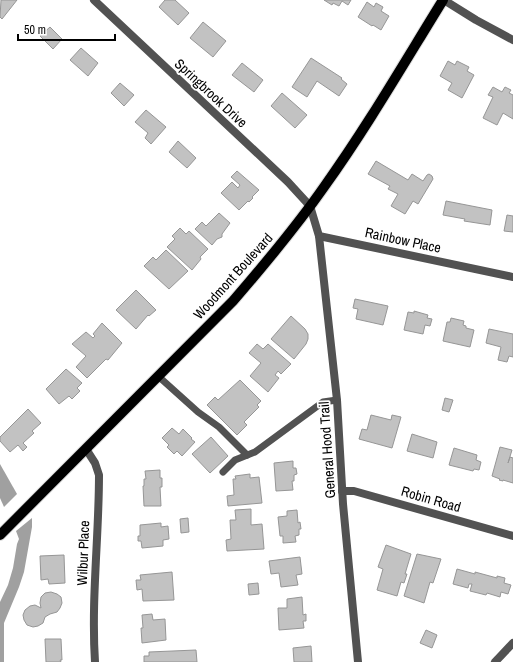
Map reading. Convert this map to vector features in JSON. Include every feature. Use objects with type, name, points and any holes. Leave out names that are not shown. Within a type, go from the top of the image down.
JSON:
[{"type":"main road","name":"Woodmont Boulevard","points":[[0,536],[246,285],[280,245],[310,206],[347,153],[443,0]]},
{"type":"street","name":"Springbrook Drive","points":[[94,0],[288,182],[310,206]]},
{"type":"street","points":[[443,0],[513,40]]},
{"type":"street","points":[[310,206],[319,236]]},
{"type":"street","name":"Rainbow Place","points":[[319,236],[513,277]]},
{"type":"street","name":"General Hood Trail","points":[[319,236],[337,400],[342,491],[358,662]]},
{"type":"street","name":"Wilbur Place","points":[[86,449],[95,462],[99,475],[95,582],[95,662]]},
{"type":"street","name":"Robin Road","points":[[342,491],[354,491],[513,536]]},
{"type":"street","points":[[495,662],[513,643]]},
{"type":"lane","points":[[158,376],[198,412],[219,427],[247,455]]},
{"type":"lane","points":[[223,472],[236,460],[255,452],[323,402],[337,400]]},
{"type":"shaded area","points":[[0,464],[17,494],[4,507],[0,498]]},
{"type":"shaded area","points":[[32,518],[32,527],[24,572],[4,623],[4,662],[0,662],[0,602],[8,585],[13,568],[19,539],[16,531]]},
{"type":"building","points":[[1,0],[17,0],[2,19],[0,17]]},
{"type":"building","points":[[165,0],[175,0],[189,13],[178,25],[159,7]]},
{"type":"building","points":[[324,0],[351,0],[348,5],[342,1],[339,6],[333,3],[332,5]]},
{"type":"building","points":[[367,2],[374,7],[376,3],[383,7],[381,11],[389,16],[381,30],[358,17]]},
{"type":"building","points":[[203,22],[226,41],[213,57],[190,38]]},
{"type":"building","points":[[50,27],[62,39],[53,49],[40,36]]},
{"type":"building","points":[[81,48],[98,63],[88,76],[70,60]]},
{"type":"building","points":[[311,58],[342,78],[341,79],[347,84],[339,96],[317,81],[307,97],[292,87]]},
{"type":"building","points":[[448,61],[455,65],[457,61],[469,67],[467,71],[474,75],[462,98],[448,90],[452,83],[440,76]]},
{"type":"building","points":[[242,63],[263,80],[254,92],[232,75]]},
{"type":"building","points":[[120,83],[134,95],[124,106],[111,93]]},
{"type":"building","points":[[493,87],[502,92],[505,87],[511,90],[509,93],[513,95],[513,119],[503,113],[497,125],[483,118],[493,97],[488,95]]},
{"type":"building","points":[[282,93],[307,115],[295,128],[271,106]]},
{"type":"building","points":[[146,110],[166,127],[151,144],[145,138],[148,133],[135,122]]},
{"type":"building","points":[[178,141],[196,158],[187,168],[169,152]]},
{"type":"building","points":[[376,161],[408,180],[412,174],[423,181],[427,175],[429,174],[432,176],[433,179],[418,204],[413,201],[405,214],[391,206],[398,194],[388,189],[390,186],[368,174]]},
{"type":"building","points":[[237,171],[259,190],[249,202],[248,201],[239,210],[221,193],[232,182],[238,188],[240,185],[231,177]]},
{"type":"building","points":[[446,201],[492,210],[490,225],[464,221],[465,219],[443,215]]},
{"type":"building","points":[[219,213],[230,223],[222,234],[222,237],[217,239],[212,245],[195,229],[202,222],[206,226]]},
{"type":"building","points":[[507,215],[513,216],[513,232],[504,231]]},
{"type":"building","points":[[180,228],[186,234],[189,231],[208,249],[200,257],[201,259],[192,270],[167,247],[175,239],[172,236]]},
{"type":"building","points":[[166,250],[188,271],[169,289],[144,266],[153,257],[156,260]]},
{"type":"building","points":[[136,290],[156,310],[149,316],[148,315],[136,329],[116,310]]},
{"type":"building","points":[[355,299],[388,306],[383,325],[356,319],[358,309],[353,308]]},
{"type":"building","points":[[414,311],[428,315],[427,318],[432,319],[430,326],[425,325],[423,334],[404,330],[408,312],[414,313]]},
{"type":"building","points":[[291,316],[305,329],[308,334],[306,344],[294,359],[271,339]]},
{"type":"building","points":[[451,318],[464,321],[463,325],[466,326],[466,328],[474,330],[470,347],[443,341],[447,322],[450,322]]},
{"type":"building","points":[[102,323],[122,343],[108,360],[106,359],[87,378],[76,367],[86,356],[72,344],[86,332],[93,338],[95,336],[93,334]]},
{"type":"building","points":[[489,329],[513,334],[513,357],[509,356],[507,362],[498,360],[501,347],[486,343]]},
{"type":"building","points":[[257,344],[263,349],[268,344],[291,364],[281,374],[278,371],[275,375],[279,378],[268,392],[250,376],[261,363],[249,353]]},
{"type":"building","points":[[66,369],[82,383],[77,388],[80,391],[72,399],[69,396],[59,404],[46,389]]},
{"type":"building","points":[[240,380],[261,401],[257,405],[259,407],[244,422],[247,425],[237,435],[207,405],[215,397],[218,400]]},
{"type":"building","points":[[445,398],[453,400],[449,412],[442,410]]},
{"type":"building","points":[[28,409],[41,423],[32,431],[34,433],[23,443],[27,447],[23,451],[18,445],[10,452],[0,441],[0,437]]},
{"type":"building","points":[[371,415],[391,420],[392,415],[401,417],[392,448],[359,439],[362,429],[367,430]]},
{"type":"building","points":[[172,428],[179,434],[183,429],[195,442],[182,456],[177,451],[174,454],[167,447],[169,445],[162,438]]},
{"type":"building","points":[[412,434],[437,442],[433,458],[407,451]]},
{"type":"building","points":[[211,437],[228,456],[210,473],[192,454]]},
{"type":"building","points":[[500,447],[512,450],[508,463],[510,457],[513,458],[513,483],[499,480],[500,479],[492,476]]},
{"type":"building","points":[[454,448],[477,455],[476,460],[481,462],[479,470],[474,469],[473,471],[449,465]]},
{"type":"building","points":[[293,461],[293,468],[296,468],[297,474],[294,475],[294,481],[292,481],[293,490],[276,491],[274,463]]},
{"type":"building","points":[[160,470],[160,478],[162,478],[162,487],[160,487],[161,506],[144,506],[143,486],[144,479],[146,479],[145,471]]},
{"type":"building","points":[[250,474],[250,478],[259,477],[262,503],[228,506],[227,496],[234,495],[233,479],[236,479],[235,476]]},
{"type":"building","points":[[251,509],[251,525],[262,524],[264,549],[227,551],[226,540],[231,539],[230,520],[236,520],[235,510]]},
{"type":"building","points":[[297,510],[298,523],[300,522],[301,529],[299,529],[299,535],[295,536],[296,542],[283,543],[283,536],[280,536],[278,517],[287,516],[287,511]]},
{"type":"building","points":[[188,518],[189,532],[181,533],[180,519]]},
{"type":"building","points":[[161,523],[161,527],[168,526],[169,539],[163,540],[163,546],[142,548],[141,541],[138,541],[138,536],[140,536],[140,525]]},
{"type":"building","points":[[386,545],[411,554],[404,583],[401,582],[397,596],[377,590],[383,569],[378,567]]},
{"type":"building","points":[[417,554],[441,559],[433,583],[430,582],[424,603],[404,596]]},
{"type":"building","points":[[64,555],[65,583],[49,584],[48,579],[41,580],[40,556]]},
{"type":"building","points":[[300,557],[302,574],[296,575],[298,585],[281,587],[279,573],[271,574],[269,561]]},
{"type":"building","points":[[457,569],[475,574],[475,572],[497,578],[497,576],[505,578],[504,583],[511,585],[508,594],[501,592],[500,597],[487,593],[486,595],[470,591],[472,584],[469,584],[468,588],[453,584]]},
{"type":"building","points":[[172,572],[174,600],[143,601],[142,589],[137,590],[136,580],[141,580],[140,575]]},
{"type":"building","points":[[258,583],[259,594],[249,595],[248,584]]},
{"type":"building","points":[[51,592],[61,597],[62,603],[60,608],[57,612],[45,617],[43,623],[38,626],[33,627],[27,625],[23,615],[25,610],[30,606],[35,605],[41,608],[41,597],[45,593]]},
{"type":"building","points":[[302,597],[303,615],[306,614],[306,621],[303,621],[304,628],[279,630],[278,608],[287,608],[287,599]]},
{"type":"building","points":[[152,614],[153,620],[165,619],[166,640],[142,643],[142,615]]},
{"type":"building","points":[[426,630],[437,635],[432,648],[420,643]]},
{"type":"building","points":[[45,639],[61,639],[61,662],[46,662]]},
{"type":"building","points":[[311,646],[312,662],[294,662],[293,648]]},
{"type":"building","points":[[196,650],[197,662],[144,662],[144,656],[149,656],[149,652]]}]
